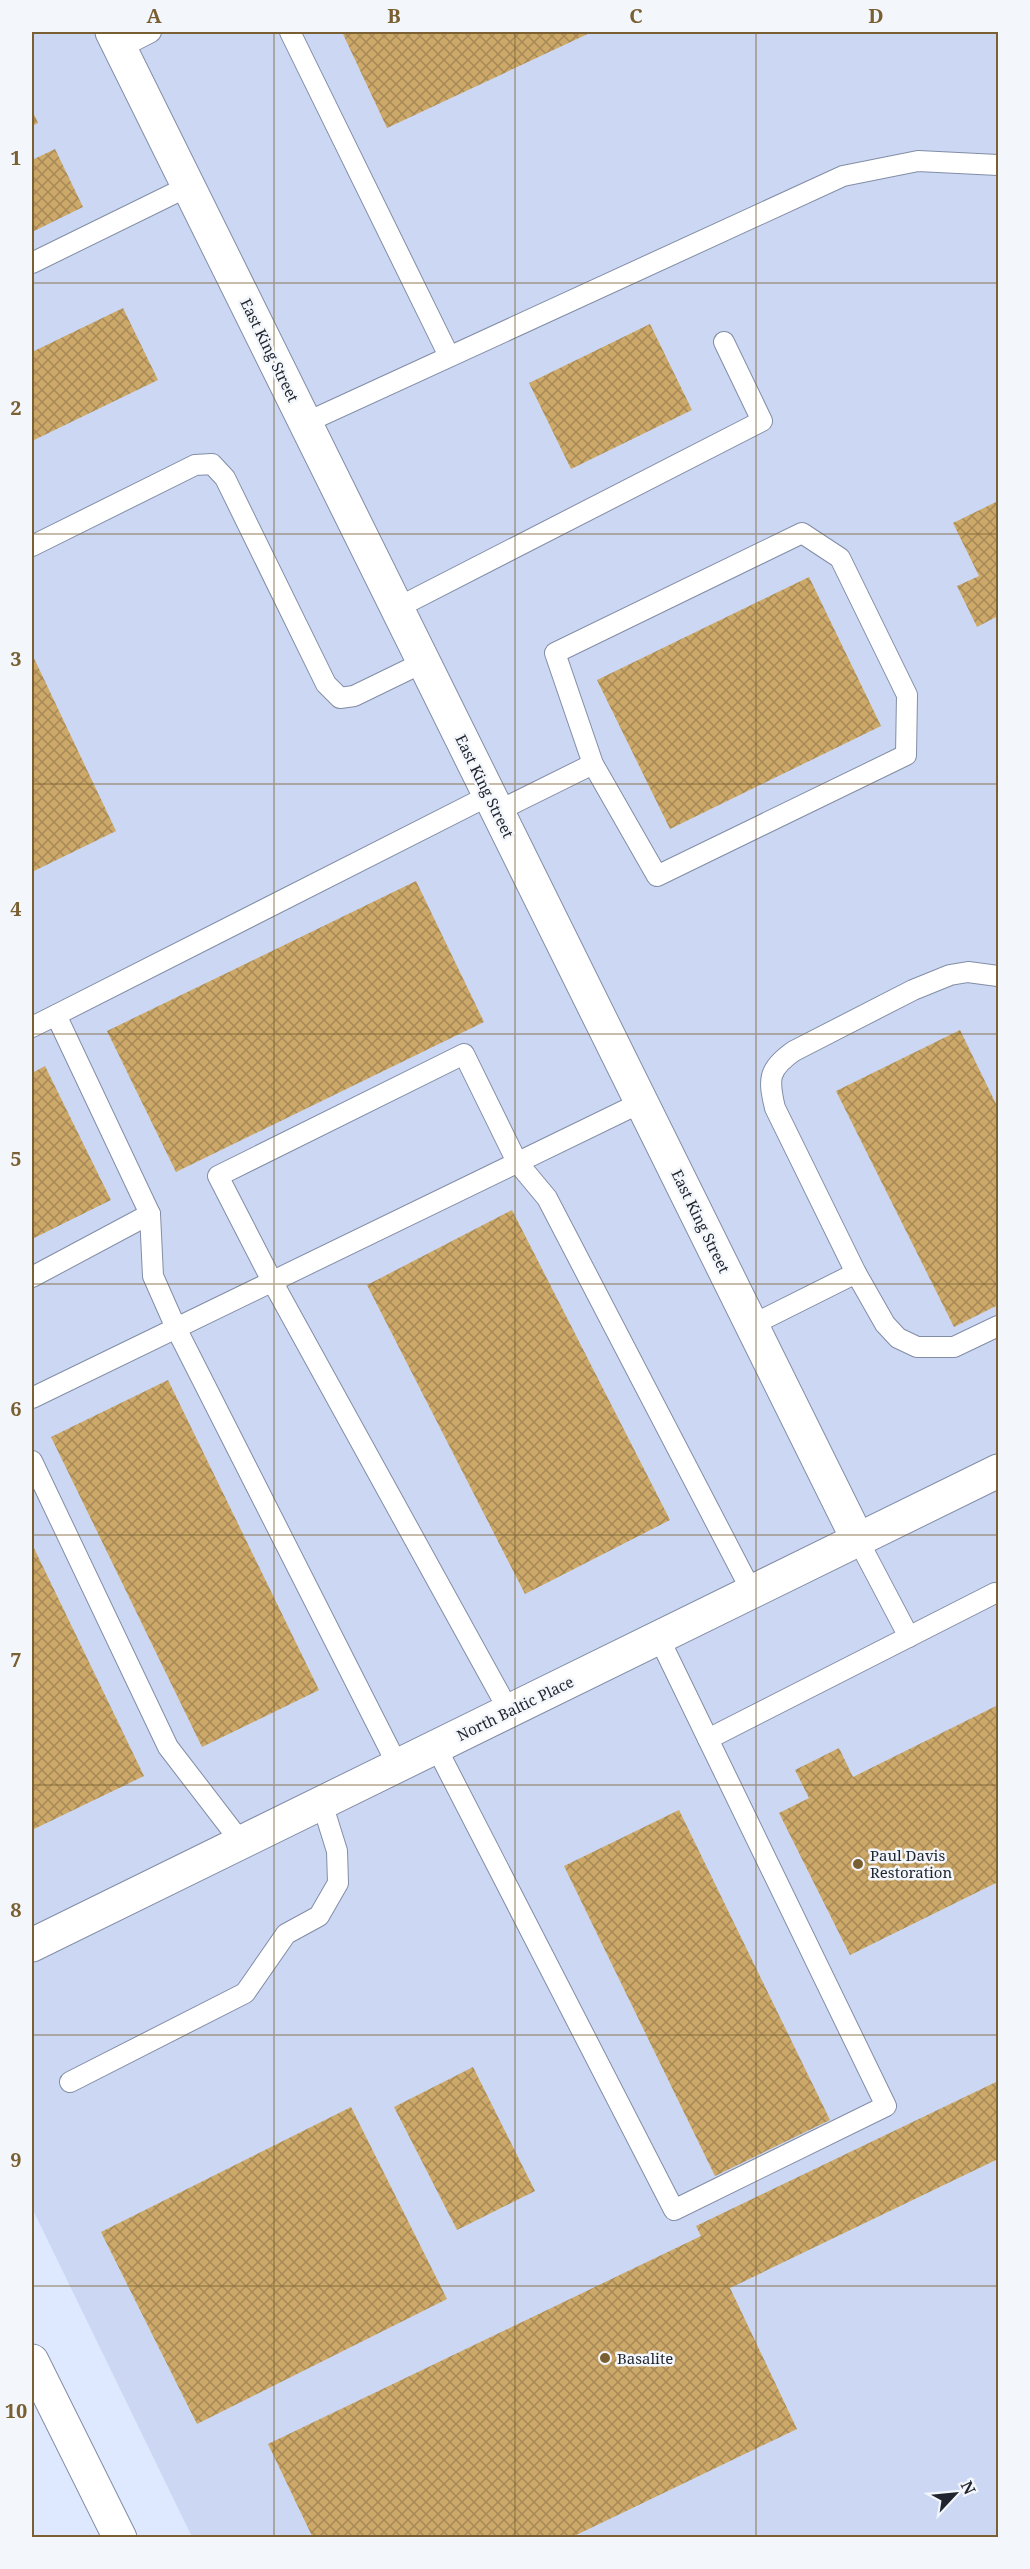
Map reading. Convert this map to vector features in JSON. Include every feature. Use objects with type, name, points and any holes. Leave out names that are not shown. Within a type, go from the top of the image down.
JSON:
[{"type":"street","name":"East King Street","points":[[116,40],[858,1540]]},
{"type":"street","name":"North Baltic Place","points":[[32,1945],[999,1472]]},
{"type":"street","points":[[32,2361],[120,2538]]},
{"type":"lane","points":[[116,40],[151,32]]},
{"type":"lane","points":[[290,32],[449,356]]},
{"type":"lane","points":[[305,423],[843,176],[918,161],[999,165]]},
{"type":"lane","points":[[32,263],[189,186]]},
{"type":"lane","points":[[397,608],[762,421],[724,342]]},
{"type":"lane","points":[[32,546],[195,465],[212,464],[225,478],[326,684],[340,698],[354,696],[423,662]]},
{"type":"lane","points":[[802,532],[840,558],[907,695],[906,755],[657,876],[594,764],[555,653],[802,532]]},
{"type":"lane","points":[[32,1027],[494,803],[594,764]]},
{"type":"lane","points":[[999,976],[968,972],[950,975],[922,987],[794,1051],[781,1060],[773,1071],[770,1085],[775,1108],[856,1273],[885,1324],[898,1338],[917,1347],[954,1347],[999,1326]]},
{"type":"lane","points":[[56,1015],[150,1214],[153,1276],[176,1328],[398,1766]]},
{"type":"lane","points":[[509,1711],[272,1281],[218,1176],[464,1054],[517,1162],[547,1198],[752,1592]]},
{"type":"lane","points":[[32,1398],[642,1102]]},
{"type":"lane","points":[[32,1277],[150,1214]]},
{"type":"lane","points":[[752,1324],[856,1273]]},
{"type":"lane","points":[[32,1461],[168,1747],[241,1842]]},
{"type":"lane","points":[[858,1540],[909,1637]]},
{"type":"lane","points":[[708,1739],[995,1593]]},
{"type":"lane","points":[[436,1747],[674,2210],[886,2106],[659,1638]]},
{"type":"lane","points":[[70,2082],[245,1993],[286,1934],[319,1916],[338,1883],[337,1851],[322,1803]]},
{"type":"shaded area","points":[[32,32],[998,32],[998,2537],[192,2537],[32,2208]]},
{"type":"building","points":[[342,32],[592,32],[387,128]]},
{"type":"building","points":[[32,110],[38,123],[32,126]]},
{"type":"building","points":[[55,149],[83,207],[32,232],[32,160]]},
{"type":"building","points":[[123,308],[158,380],[32,441],[32,352]]},
{"type":"building","points":[[650,324],[692,410],[571,469],[529,383]]},
{"type":"building","points":[[998,501],[998,616],[977,627],[957,586],[979,576],[953,523]]},
{"type":"building","points":[[809,577],[881,726],[670,829],[597,680]]},
{"type":"building","points":[[32,654],[116,831],[32,872]]},
{"type":"building","points":[[416,881],[484,1022],[176,1172],[107,1031]]},
{"type":"building","points":[[960,1030],[998,1108],[998,1305],[954,1327],[836,1091]]},
{"type":"building","points":[[45,1066],[111,1200],[32,1239],[32,1073]]},
{"type":"building","points":[[512,1210],[670,1520],[525,1594],[367,1285]]},
{"type":"building","points":[[168,1380],[319,1690],[202,1747],[51,1437]]},
{"type":"building","points":[[32,1544],[144,1776],[32,1830]]},
{"type":"building","points":[[998,1705],[998,1882],[850,1955],[779,1813],[809,1798],[795,1770],[839,1748],[853,1777]]},
{"type":"building","points":[[679,1810],[830,2120],[715,2176],[564,1866]]},
{"type":"building","points":[[473,2067],[535,2191],[457,2230],[394,2107]]},
{"type":"building","name":"Basalite","points":[[998,2081],[998,2159],[730,2288],[797,2429],[570,2538],[313,2538],[268,2444],[701,2236],[696,2226]]},
{"type":"building","points":[[351,2107],[447,2299],[197,2424],[101,2232]]},
{"type":"place","name":"Paul Davis Restoration","points":[[858,1864]]},
{"type":"place","name":"Basalite","points":[[605,2358]]}]
